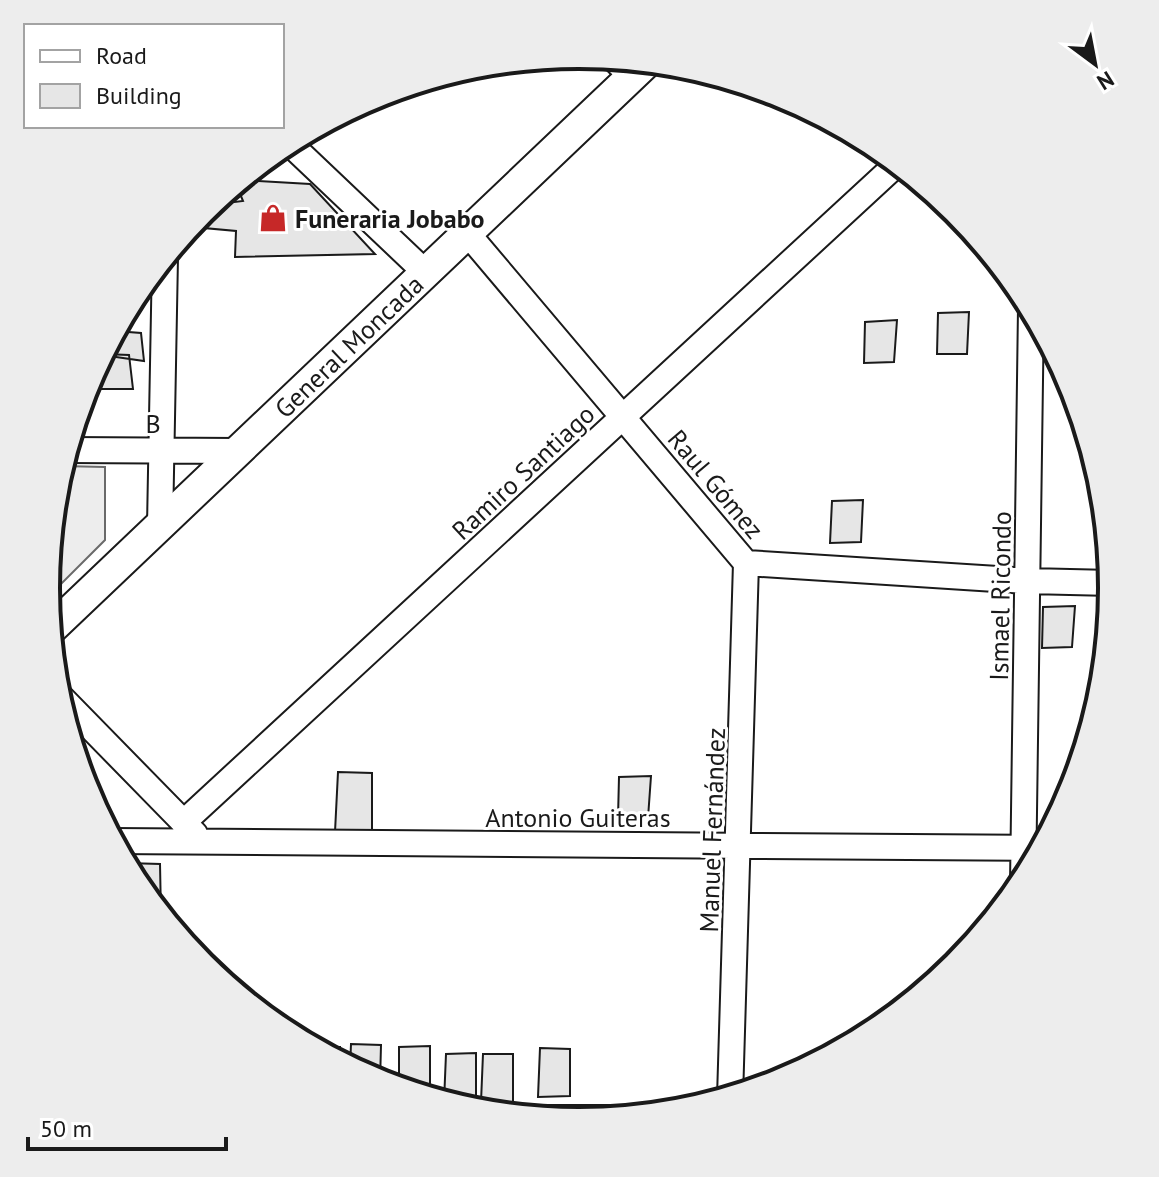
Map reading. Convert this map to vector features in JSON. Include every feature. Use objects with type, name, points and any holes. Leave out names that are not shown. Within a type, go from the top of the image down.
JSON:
[{"type":"street","name":"General Moncada","points":[[61,620],[468,234],[626,71]]},
{"type":"street","points":[[299,152],[426,273]]},
{"type":"street","name":"Ramiro Santiago","points":[[185,821],[889,171]]},
{"type":"street","name":"Raul Gómez","points":[[468,234],[746,563],[1099,583]]},
{"type":"street","points":[[160,526],[165,276]]},
{"type":"street","name":"Ismael Ricondo","points":[[1031,332],[1028,581],[1033,841]]},
{"type":"street","name":"B","points":[[79,450],[238,451]]},
{"type":"street","name":"Manuel Fernández","points":[[731,1085],[746,563]]},
{"type":"street","points":[[75,711],[185,821],[201,842]]},
{"type":"street","name":"Antonio Guiteras","points":[[126,841],[1029,848]]},
{"type":"shaded area","points":[[75,466],[105,467],[105,540],[60,585],[64,521]]},
{"type":"building","name":"Funeraria Jobabo","points":[[257,181],[310,184],[375,254],[235,257],[236,231],[205,228],[232,202],[243,201],[241,195]]},
{"type":"building","points":[[969,312],[967,354],[937,354],[938,313]]},
{"type":"building","points":[[897,320],[894,362],[864,363],[865,322]]},
{"type":"building","points":[[128,332],[141,333],[144,361],[115,357]]},
{"type":"building","points":[[116,355],[129,355],[133,389],[100,389]]},
{"type":"building","points":[[863,500],[861,542],[830,543],[832,501]]},
{"type":"building","points":[[1075,606],[1072,647],[1042,648],[1043,607]]},
{"type":"building","points":[[338,772],[372,773],[372,830],[335,832]]},
{"type":"building","points":[[651,776],[648,818],[618,818],[619,777]]},
{"type":"building","points":[[140,863],[160,864],[161,896]]},
{"type":"building","points":[[351,1044],[381,1045],[380,1068],[351,1054]]},
{"type":"building","points":[[430,1046],[430,1085],[399,1075],[399,1047]]},
{"type":"building","points":[[540,1048],[570,1049],[570,1096],[538,1097]]},
{"type":"building","points":[[476,1053],[476,1098],[445,1090],[446,1054]]},
{"type":"building","points":[[483,1054],[513,1054],[513,1102],[481,1099]]},
{"type":"place","name":"Funeraria Jobabo","points":[[273,218]]}]
